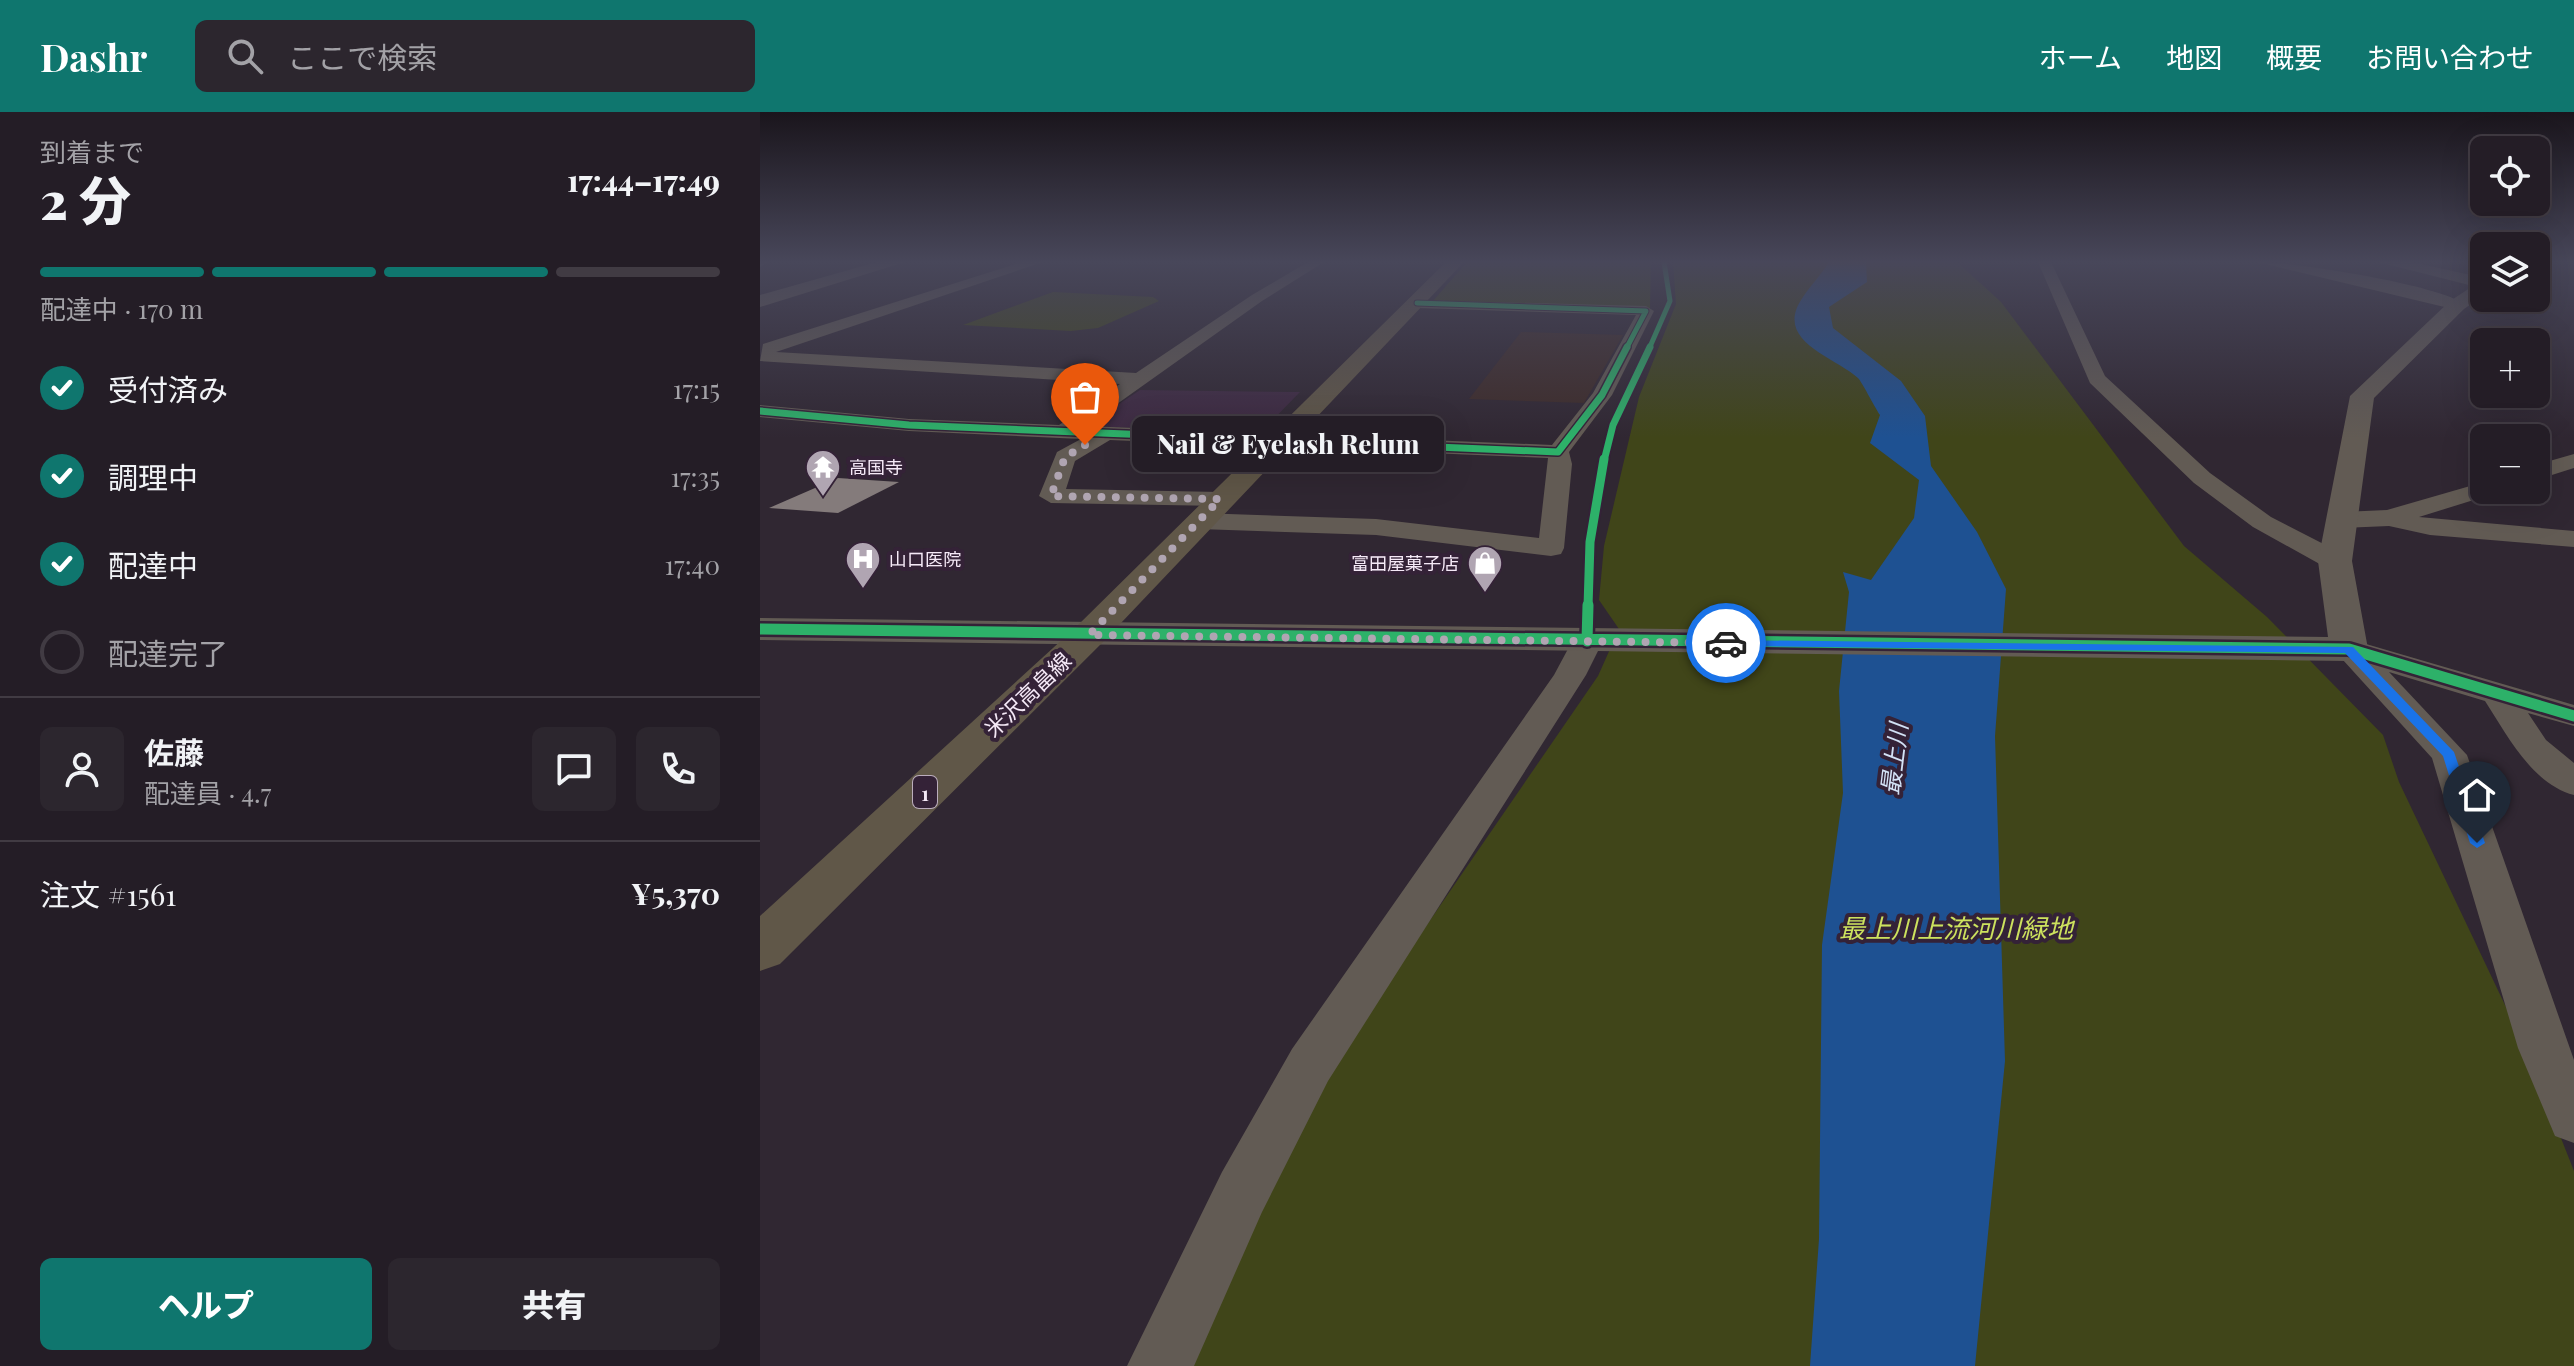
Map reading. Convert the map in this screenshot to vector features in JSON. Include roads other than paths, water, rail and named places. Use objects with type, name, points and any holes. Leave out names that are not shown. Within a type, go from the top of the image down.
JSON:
[{"type":"main road","name":"米沢高畠線","points":[[760,949],[1089,635],[1399,321]]},
{"type":"street","points":[[760,353],[859,321]]},
{"type":"street","points":[[1063,432],[1224,321]]},
{"type":"street","points":[[1558,452],[1602,395],[1641,321]]},
{"type":"street","points":[[2071,321],[2097,379],[2202,478],[2262,522],[2335,561]]},
{"type":"street","points":[[2441,321],[2362,396],[2335,561],[2349,649],[2449,755],[2543,1048],[2574,1119]]},
{"type":"street","points":[[760,353],[1137,379]]},
{"type":"street","points":[[760,411],[909,425],[1558,452]]},
{"type":"street","points":[[1106,433],[1065,457],[1051,496],[1376,527],[1551,548],[1561,464],[1558,452]]},
{"type":"street","points":[[2550,469],[2574,461]]},
{"type":"street","points":[[2342,520],[2389,518],[2470,493]]},
{"type":"street","points":[[2389,518],[2430,527],[2574,539]]},
{"type":"street","points":[[766,634],[2349,649],[2574,716]]},
{"type":"street","points":[[1160,1366],[1242,1192],[1310,1065],[1570,675],[1587,641]]},
{"type":"street","points":[[2496,691],[2533,748],[2574,783]]},
{"type":"water","name":"最上川","points":[[1795,321],[1832,321],[1833,328],[1901,381],[1925,416],[1931,466],[1977,532],[2006,589],[1995,736],[2005,1061],[1975,1366],[1810,1366],[1819,1239],[1822,945],[1843,793],[1839,691],[1849,592],[1843,572],[1871,580],[1914,518],[1919,480],[1870,443],[1880,415],[1858,378],[1810,346]]},
{"type":"place","name":"Nail & Eyelash Relum","points":[[1085,445]]},
{"type":"place","name":"高国寺","points":[[823,498]]},
{"type":"place","name":"山口医院","points":[[863,590]]},
{"type":"place","name":"富田屋菓子店","points":[[1485,594]]},
{"type":"park label","name":"最上川上流河川緑地","points":[[1956,927]]}]
